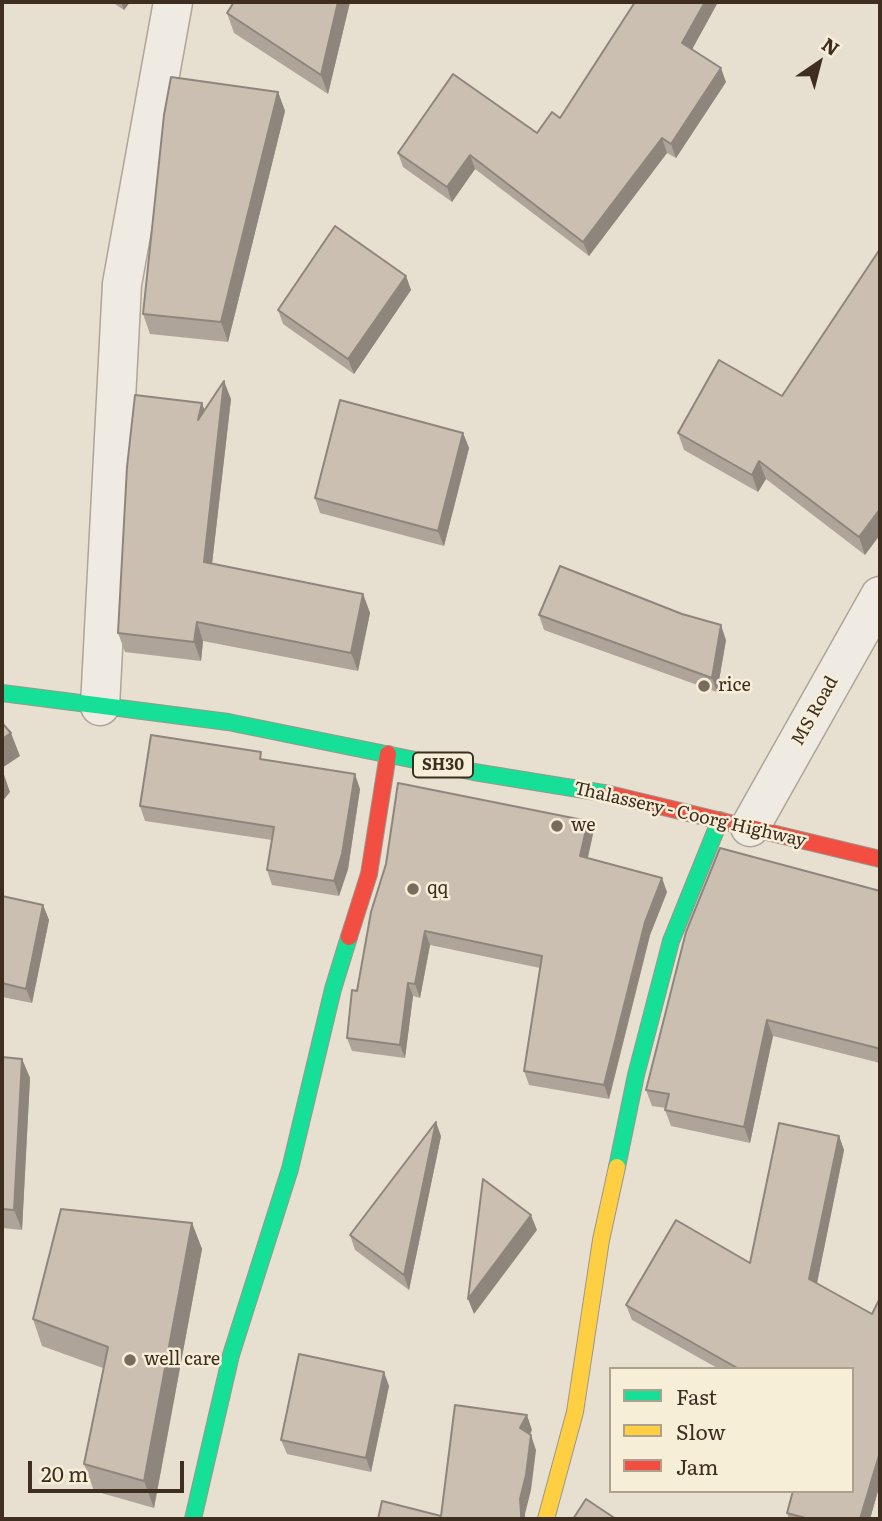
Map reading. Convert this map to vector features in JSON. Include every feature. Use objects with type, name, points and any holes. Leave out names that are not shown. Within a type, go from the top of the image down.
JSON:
[{"type":"street","points":[[100,706],[122,284],[173,2]]},
{"type":"street","name":"MS Road","points":[[735,823],[880,596]]},
{"type":"street","name":"Thalassery - Coorg Highway","points":[[2,693],[228,722],[474,772],[626,797],[880,859]]},
{"type":"street","points":[[192,1519],[231,1355],[290,1169],[333,989],[369,874],[388,754]]},
{"type":"street","points":[[546,1519],[575,1412],[601,1240],[636,1075],[671,941],[735,823]]},
{"type":"building","points":[[234,2],[338,2],[321,75],[227,13]]},
{"type":"building","points":[[635,2],[705,2],[682,43],[721,68],[671,144],[662,138],[583,242],[470,155],[447,187],[398,153],[453,74],[537,133],[552,112],[560,118]]},
{"type":"building","points":[[171,77],[278,92],[221,322],[143,314],[164,115]]},
{"type":"building","points":[[335,226],[406,276],[348,359],[278,310]]},
{"type":"building","points":[[880,249],[880,509],[859,537],[759,461],[752,475],[678,433],[719,360],[782,396]]},
{"type":"building","points":[[224,381],[204,562],[363,594],[351,653],[197,622],[194,642],[118,633],[127,467],[135,395],[202,403],[198,420]]},
{"type":"building","points":[[340,400],[463,433],[438,531],[315,498]]},
{"type":"building","points":[[560,566],[682,614],[721,625],[712,678],[539,615]]},
{"type":"building","points":[[2,723],[11,733],[2,739]]},
{"type":"building","points":[[151,735],[261,752],[260,759],[355,774],[342,854],[334,881],[267,870],[274,827],[140,806]]},
{"type":"building","points":[[398,783],[588,821],[580,856],[662,878],[645,922],[604,1085],[524,1071],[542,956],[425,931],[415,984],[408,983],[400,1045],[347,1038],[352,990],[357,991],[371,912],[386,864]]},
{"type":"building","points":[[720,848],[880,891],[880,1050],[767,1020],[744,1127],[665,1110],[669,1094],[646,1090],[686,932]]},
{"type":"building","points":[[2,896],[43,905],[26,989],[2,983]]},
{"type":"building","points":[[2,1057],[22,1059],[14,1210],[2,1209]]},
{"type":"building","points":[[436,1122],[404,1275],[350,1235]]},
{"type":"building","points":[[779,1123],[839,1136],[809,1279],[872,1314],[880,1298],[880,1452],[860,1519],[809,1519],[787,1513],[792,1493],[854,1493],[854,1367],[735,1367],[626,1305],[676,1220],[750,1263]]},
{"type":"building","points":[[483,1179],[531,1215],[468,1299]]},
{"type":"building","name":"well care","points":[[61,1209],[192,1223],[144,1481],[84,1464],[108,1347],[33,1319]]},
{"type":"building","points":[[299,1354],[384,1372],[366,1458],[281,1440]]},
{"type":"building","points":[[455,1405],[527,1415],[520,1428],[531,1435],[520,1499],[521,1519],[378,1519],[382,1501],[441,1516]]},
{"type":"building","points":[[586,1499],[616,1519],[573,1519]]},
{"type":"traffic: fast","points":[[2,693],[228,722],[474,772],[609,794]]},
{"type":"traffic: fast","points":[[617,1167],[636,1075],[671,941],[720,820]]},
{"type":"traffic: fast","points":[[193,1519],[231,1355],[290,1169],[333,989],[349,937]]},
{"type":"traffic: slow","points":[[546,1519],[575,1412],[601,1240],[617,1167]]},
{"type":"traffic: jam","points":[[349,937],[369,874],[388,754]]},
{"type":"traffic: jam","points":[[609,794],[880,859]]},
{"type":"place","name":"rice","points":[[704,686]]},
{"type":"place","name":"we","points":[[557,826]]},
{"type":"place","name":"qq","points":[[413,889]]},
{"type":"place","name":"well care","points":[[130,1360]]}]
